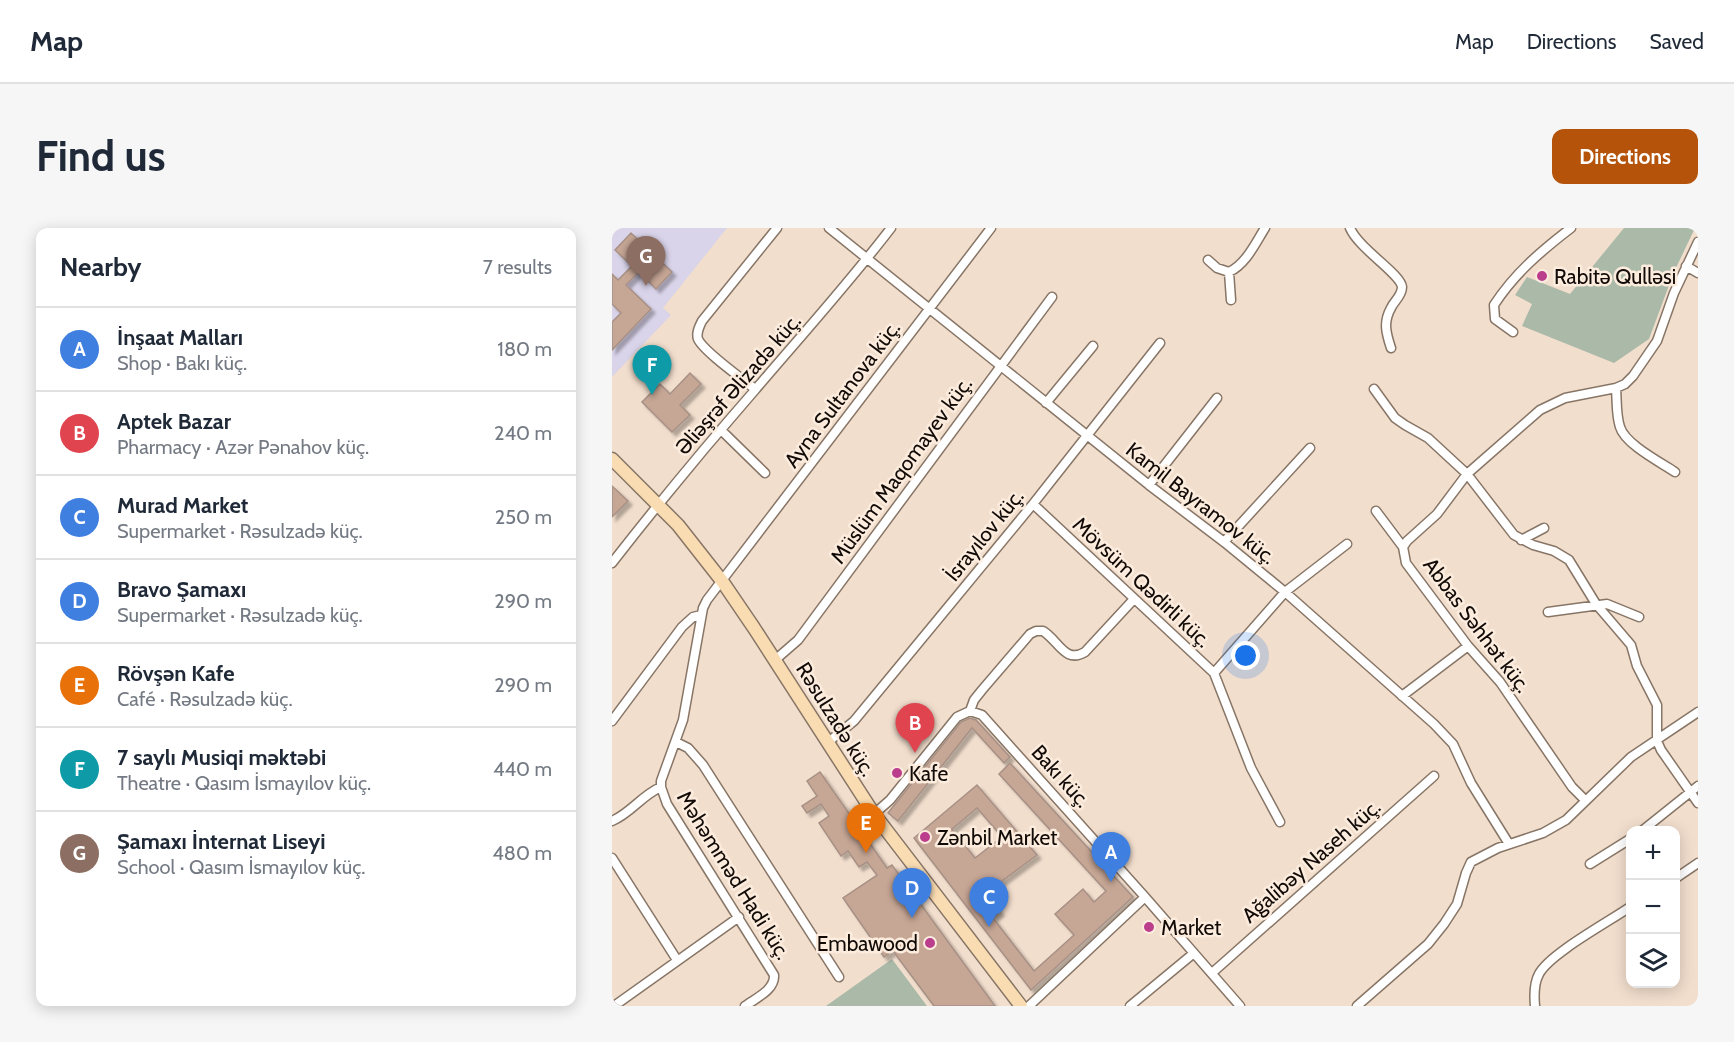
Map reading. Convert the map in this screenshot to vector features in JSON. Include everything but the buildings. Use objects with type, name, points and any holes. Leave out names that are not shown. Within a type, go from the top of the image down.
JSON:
[{"type":"street","points":[[755,389],[707,349],[698,339],[698,330],[702,321],[777,228]]},
{"type":"street","name":"Kamil Bayramov küç.","points":[[829,228],[1285,592],[1434,724],[1453,744],[1471,783],[1509,844]]},
{"type":"street","name":"Əliəşrəf Əlizadə küç.","points":[[612,563],[658,504],[891,228]]},
{"type":"street","name":"Ayna Sultanova küç.","points":[[722,581],[991,228]]},
{"type":"street","points":[[1208,260],[1217,268],[1229,272],[1247,257],[1265,228]]},
{"type":"street","points":[[1350,228],[1361,245],[1398,278],[1402,286],[1400,295],[1385,322],[1391,348]]},
{"type":"street","points":[[1513,332],[1495,319],[1494,305],[1520,270],[1571,228]]},
{"type":"street","points":[[1675,472],[1634,444],[1620,430],[1616,388],[1633,376],[1657,341],[1674,293],[1698,242]]},
{"type":"street","points":[[1686,266],[1698,273]]},
{"type":"street","points":[[1229,272],[1231,300]]},
{"type":"street","name":"Müslüm Maqomayev küç.","points":[[775,660],[798,640],[1052,297]]},
{"type":"street","name":"İsrayılov küç.","points":[[827,743],[854,721],[1033,504],[1160,343]]},
{"type":"street","points":[[1046,403],[1093,346]]},
{"type":"street","name":"Abbas Səhhət küç.","points":[[1585,800],[1572,787],[1500,682],[1468,646],[1406,562],[1403,547],[1437,514],[1467,474],[1540,410],[1565,398],[1616,388]]},
{"type":"street","points":[[1374,389],[1395,418],[1428,438],[1467,474],[1514,535],[1521,540],[1554,551],[1569,560],[1596,604],[1631,645],[1637,666],[1658,705],[1657,741],[1664,756],[1695,789],[1698,802]]},
{"type":"street","points":[[1149,485],[1217,398]]},
{"type":"street","points":[[721,430],[765,473]]},
{"type":"street","points":[[1224,542],[1310,448]]},
{"type":"street","name":"Rəsulzadə küç.","points":[[612,459],[678,525],[722,581],[874,814],[1021,1006]]},
{"type":"street","name":"Mövsüm Qədirli küç.","points":[[1033,504],[1214,674],[1251,768],[1280,822]]},
{"type":"street","points":[[1376,511],[1403,547]]},
{"type":"street","points":[[1521,540],[1544,528]]},
{"type":"street","points":[[1214,674],[1285,592],[1347,544]]},
{"type":"street","name":"Məhəmməd Hadi küç.","points":[[722,581],[707,600],[701,615],[685,708],[676,742],[662,774],[660,787],[667,804],[774,975],[775,981],[771,987],[745,1006]]},
{"type":"street","points":[[874,814],[890,800],[957,717],[970,711],[974,700],[1030,634],[1043,631],[1066,653],[1077,657],[1085,652],[1134,599]]},
{"type":"street","points":[[1548,612],[1607,604],[1639,617]]},
{"type":"street","points":[[612,721],[682,627],[693,617],[701,615]]},
{"type":"street","points":[[1402,696],[1468,646]]},
{"type":"street","name":"Bakı küç.","points":[[970,711],[982,715],[1240,1006]]},
{"type":"street","points":[[1358,1006],[1428,944],[1444,924],[1456,904],[1471,862],[1509,844],[1543,833],[1566,820],[1618,768],[1698,712]]},
{"type":"street","points":[[676,742],[688,748],[703,765],[839,977]]},
{"type":"street","name":"Ağalibəy Naseh küç.","points":[[1212,973],[1434,776]]},
{"type":"street","points":[[612,821],[630,811],[649,793],[660,787]]},
{"type":"street","points":[[1649,826],[1695,789]]},
{"type":"street","points":[[1590,864],[1626,842]]},
{"type":"street","points":[[612,858],[677,960]]},
{"type":"street","points":[[1680,875],[1698,863]]},
{"type":"street","points":[[1029,1006],[1145,897]]},
{"type":"street","points":[[1534,1006],[1538,977],[1550,961],[1626,910]]},
{"type":"street","points":[[613,1006],[738,917]]},
{"type":"street","points":[[1130,1006],[1194,953]]},
{"type":"street","points":[[1368,997],[1374,1006]]},
{"type":"shaded area","points":[[612,228],[727,228],[663,308],[671,315],[612,377]]},
{"type":"green space","points":[[1624,228],[1695,228],[1674,272],[1649,339],[1614,363],[1522,326],[1532,304],[1515,295],[1527,277],[1570,294]]},
{"type":"green space","points":[[892,959],[927,1006],[826,1006]]},
{"type":"place","name":"Rabitə Qulləsi","points":[[1542,276]]},
{"type":"place","name":"Şamaxı İnternat Liseyi","points":[[646,286]]},
{"type":"place","name":"7 saylı Musiqi məktəbi","points":[[652,395]]},
{"type":"place","name":"Aptek Bazar","points":[[915,753]]},
{"type":"place","name":"Kafe","points":[[897,773]]},
{"type":"place","name":"Zənbil Market","points":[[925,837]]},
{"type":"place","name":"Rövşən Kafe","points":[[866,853]]},
{"type":"place","name":"İnşaat Malları","points":[[1111,882]]},
{"type":"place","name":"Bravo Şamaxı","points":[[912,918]]},
{"type":"place","name":"Murad Market","points":[[989,927]]},
{"type":"place","name":"Market","points":[[1149,927]]},
{"type":"place","name":"Embawood","points":[[930,943]]}]
